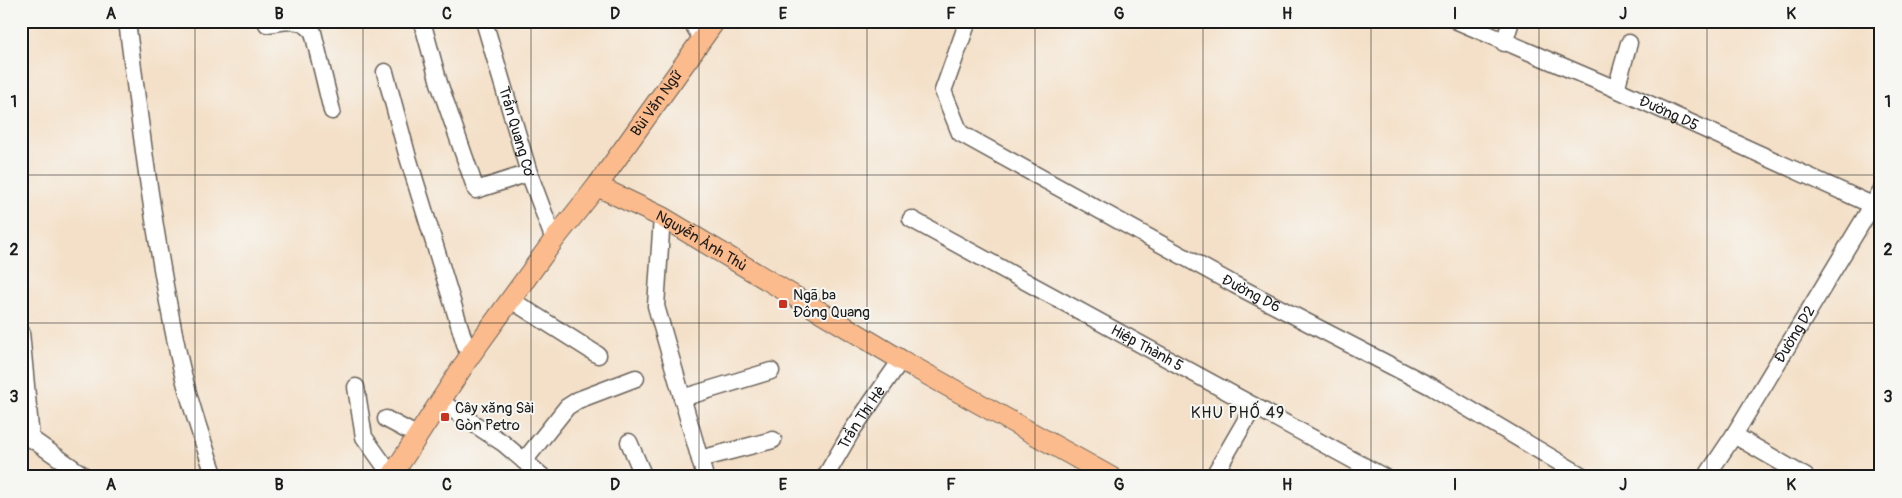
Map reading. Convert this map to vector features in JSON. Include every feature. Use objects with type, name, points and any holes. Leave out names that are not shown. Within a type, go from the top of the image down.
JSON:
[{"type":"main road","name":"Bùi Văn Ngữ","points":[[597,186],[715,21]]},
{"type":"main road","name":"Nguyễn Ảnh Thủ","points":[[597,186],[662,218],[901,360],[1111,477]]},
{"type":"main road","points":[[392,476],[469,357],[554,240],[597,186]]},
{"type":"street","points":[[127,21],[160,252],[178,354],[215,477]]},
{"type":"street","points":[[266,21],[267,24],[299,22],[307,24],[314,32],[332,111]]},
{"type":"street","points":[[422,21],[439,82],[476,190],[529,173]]},
{"type":"street","name":"Trần Quang Cơ","points":[[484,21],[529,173],[554,240]]},
{"type":"street","points":[[691,21],[702,39]]},
{"type":"street","name":"Đường D6","points":[[968,21],[943,91],[960,133],[1235,285],[1432,388],[1584,477]]},
{"type":"street","name":"Đường D5","points":[[1457,21],[1504,43],[1878,202]]},
{"type":"street","points":[[1504,43],[1511,21]]},
{"type":"street","points":[[1616,89],[1629,44]]},
{"type":"street","points":[[385,72],[407,154],[469,357]]},
{"type":"street","name":"Đường D2","points":[[1706,477],[1878,202]]},
{"type":"street","points":[[662,218],[656,306],[705,477]]},
{"type":"street","name":"Hiệp Thành 5","points":[[910,219],[1384,477]]},
{"type":"street","points":[[511,300],[598,355]]},
{"type":"street","points":[[21,332],[26,435],[86,477]]},
{"type":"street","name":"Trần Thị Hè","points":[[826,477],[853,429],[901,360]]},
{"type":"street","points":[[682,398],[771,371]]},
{"type":"street","points":[[524,461],[567,407],[578,400],[636,378]]},
{"type":"street","points":[[356,387],[364,437],[392,476]]},
{"type":"street","points":[[441,402],[503,443],[543,477]]},
{"type":"street","points":[[1213,477],[1254,406]]},
{"type":"street","points":[[386,419],[418,436]]},
{"type":"street","points":[[1734,435],[1806,477]]},
{"type":"street","points":[[700,459],[773,440]]},
{"type":"street","points":[[629,442],[644,477]]},
{"type":"place","name":"Ngã ba Đông Quang","points":[[783,304]]},
{"type":"place","name":"Cây xăng Sài Gòn Petro","points":[[445,417]]},
{"type":"district","name":"KHU PHỐ 49","points":[[1238,412]]}]
